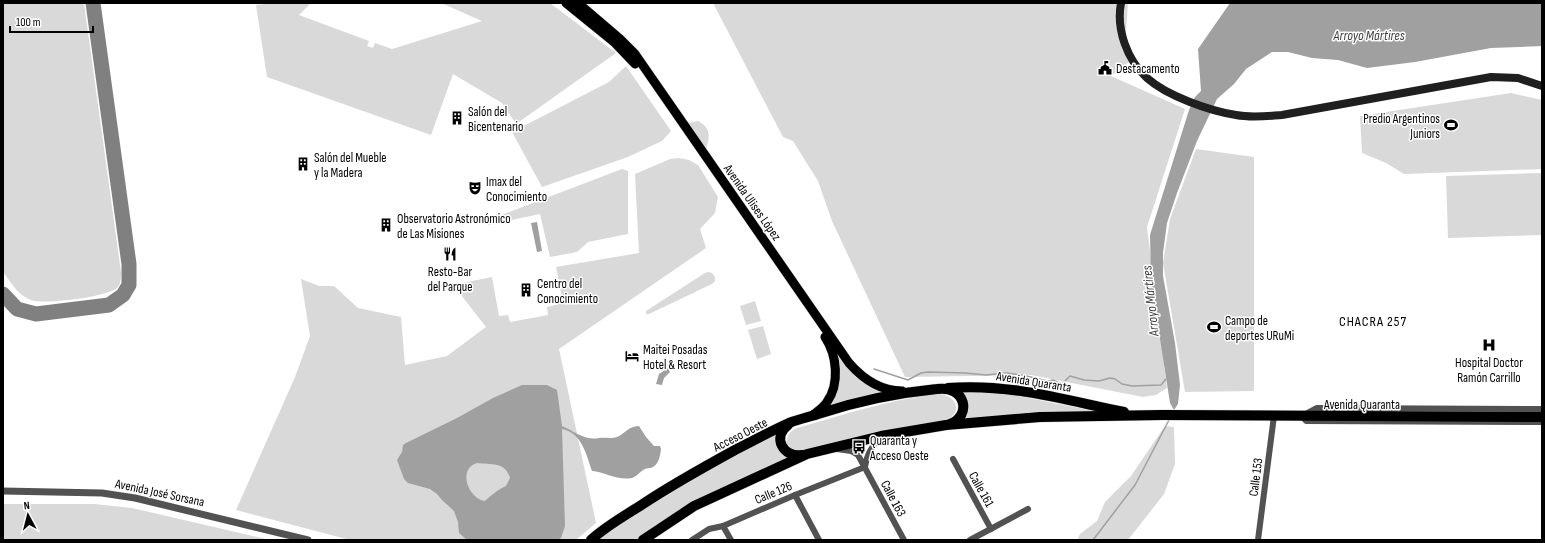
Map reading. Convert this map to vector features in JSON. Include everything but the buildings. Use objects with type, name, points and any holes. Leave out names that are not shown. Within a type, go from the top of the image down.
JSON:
[{"type":"highway","name":"Avenida Quaranta","points":[[918,391],[942,388],[980,387],[1026,391],[1143,416]]},
{"type":"highway","points":[[791,423],[782,430],[780,436],[782,447],[790,455],[796,456],[881,436],[946,425],[958,420],[962,414],[963,402],[956,391],[950,388],[942,388]]},
{"type":"highway","name":"Acceso Oeste","points":[[591,540],[663,490],[722,457],[791,423],[859,402],[918,391]]},
{"type":"highway","name":"Avenida Quaranta","points":[[946,425],[1040,417],[1162,415],[1542,417]]},
{"type":"highway","points":[[643,540],[694,506],[807,454]]},
{"type":"main road","name":"Avenida Ulises López","points":[[566,3],[593,24],[631,58],[829,343],[833,353],[835,365],[834,384],[827,402],[812,416]]},
{"type":"main road","name":"Avenida Ulises López","points":[[578,3],[635,54],[855,370],[865,378],[894,391],[918,391]]},
{"type":"main road","points":[[1121,3],[1120,20],[1126,48],[1134,62],[1146,77],[1161,88],[1186,100],[1212,110],[1237,115],[1258,117],[1282,114],[1491,77],[1518,78],[1542,86]]},
{"type":"street","points":[[1542,409],[1317,408],[1302,416],[1306,421],[1542,422]]},
{"type":"street","name":"Calle 153","points":[[1258,540],[1274,416]]},
{"type":"street","points":[[865,467],[869,452],[881,436]]},
{"type":"street","name":"Calle 163","points":[[832,448],[851,451],[858,455],[904,540]]},
{"type":"street","name":"Calle 161","points":[[953,459],[991,529]]},
{"type":"street","name":"Calle 126","points":[[692,540],[709,529],[723,526],[794,495],[865,467]]},
{"type":"street","name":"Avenida José Sorsana","points":[[3,491],[102,493],[135,498],[308,540]]},
{"type":"street","points":[[794,495],[819,540]]},
{"type":"street","points":[[970,540],[1028,509]]},
{"type":"street","points":[[723,526],[731,540]]},
{"type":"shaded area","points":[[3,3],[84,3],[121,272],[121,280],[119,285],[112,291],[90,297],[62,301],[31,300],[22,295],[15,288],[3,272]]},
{"type":"shaded area","points":[[275,3],[311,3],[299,15],[369,41],[367,46],[373,48],[375,43],[392,49],[482,21],[441,3],[550,3],[616,53],[516,124],[502,103],[453,74],[431,135],[267,77],[256,5]]},
{"type":"shaded area","points":[[713,3],[1128,3],[1126,32],[1129,62],[1111,76],[1185,109],[1147,227],[1167,388],[1156,395],[1143,397],[1031,375],[905,377],[832,221],[818,181],[793,141],[783,137]]},
{"type":"shaded area","points":[[626,66],[671,131],[662,141],[628,157],[542,187],[512,132],[609,82]]},
{"type":"shaded area","name":"Predio Argentinos Juniors","points":[[1511,93],[1542,100],[1542,169],[1404,174],[1386,163],[1362,153],[1360,116]]},
{"type":"shaded area","points":[[698,121],[705,126],[709,136],[706,149],[688,123]]},
{"type":"shaded area","name":"Campo de deportes URuMi","points":[[1196,149],[1254,157],[1254,391],[1185,392],[1163,263],[1170,219]]},
{"type":"shaded area","points":[[704,156],[856,377],[883,392],[831,404],[838,384],[831,343]]},
{"type":"shaded area","points":[[679,158],[689,160],[698,165],[718,197],[715,213],[700,229],[706,248],[559,349],[596,523],[576,540],[350,540],[236,510],[295,377],[310,336],[301,279],[319,286],[334,286],[358,308],[401,317],[405,365],[447,356],[486,327],[454,286],[457,284],[492,277],[499,316],[508,315],[510,322],[548,315],[547,307],[563,303],[556,267],[639,253],[635,174],[670,159]]},
{"type":"shaded area","points":[[622,169],[628,171],[628,234],[588,242],[577,252],[550,257],[540,214],[488,225],[488,220]]},
{"type":"shaded area","points":[[1542,173],[1542,235],[1448,238],[1446,176]]},
{"type":"shaded area","points":[[708,272],[712,273],[715,277],[715,281],[712,284],[649,314],[646,314],[646,311]]},
{"type":"shaded area","points":[[755,301],[761,321],[746,325],[740,306]]},
{"type":"shaded area","points":[[763,326],[771,354],[757,359],[748,330]]},
{"type":"shaded area","points":[[961,391],[999,392],[1104,413],[1018,414],[960,420]]},
{"type":"shaded area","points":[[939,394],[948,396],[956,405],[955,413],[950,418],[942,422],[809,451],[794,452],[786,445],[789,434],[797,428],[885,404],[921,396]]},
{"type":"shaded area","points":[[1165,426],[1174,427],[1175,464],[1164,494],[1128,540],[1077,540],[1080,534],[1097,521],[1105,502],[1131,476]]},
{"type":"shaded area","points":[[784,427],[779,436],[793,457],[641,540],[596,540],[664,492]]},
{"type":"shaded area","points":[[3,504],[94,504],[132,508],[270,540],[3,540]]},
{"type":"water","name":"Arroyo Mártires","points":[[1230,3],[1542,3],[1542,46],[1491,48],[1415,62],[1367,68],[1338,60],[1312,58],[1288,52],[1272,52],[1246,69],[1234,84],[1217,99],[1197,141],[1167,223],[1163,253],[1163,276],[1175,343],[1180,385],[1178,404],[1174,410],[1170,403],[1151,281],[1150,235],[1189,110],[1195,97],[1201,91],[1198,49]]},
{"type":"water","points":[[537,222],[542,251],[537,252],[531,223]]},
{"type":"water","points":[[668,368],[670,372],[664,378],[662,385],[656,384],[659,374]]},
{"type":"water","points":[[522,385],[547,385],[557,390],[562,426],[584,437],[594,439],[617,437],[629,429],[639,426],[654,446],[660,446],[661,449],[659,460],[654,467],[646,469],[636,476],[627,479],[592,471],[585,451],[579,440],[569,431],[562,429],[565,526],[561,538],[557,540],[467,540],[459,533],[458,522],[454,511],[430,489],[408,483],[404,479],[397,460],[402,452],[403,445],[406,443],[457,418],[493,398]],"holes":[[[477,463],[501,466],[505,469],[510,478],[506,486],[485,501],[479,499],[473,494],[467,483],[466,476],[468,471],[471,466]]]},
{"type":"waterway","points":[[874,369],[908,380],[921,373],[928,372],[986,375],[1006,373],[1048,381],[1053,380],[1062,384],[1070,376],[1084,380],[1099,381],[1110,378],[1115,379],[1122,384],[1132,386],[1161,385],[1166,379]]},
{"type":"waterway","name":"Arroyo Mártires","points":[[1093,540],[1135,485],[1169,420]]},
{"type":"taxiway","points":[[3,294],[17,309],[36,314],[109,305],[123,295],[129,285],[129,264],[93,3]]},
{"type":"place","name":"Destacamento","points":[[1105,68]]},
{"type":"place","name":"Salón del Bicentenario","points":[[457,118]]},
{"type":"place","name":"Predio Argentinos Juniors","points":[[1451,125]]},
{"type":"place","name":"Salón del Mueble y la Madera","points":[[303,164]]},
{"type":"place","name":"Imax del Conocimiento","points":[[475,188]]},
{"type":"place","name":"Observatorio Astronómico de Las Misiones","points":[[386,225]]},
{"type":"place","name":"Resto-Bar del Parque","points":[[450,254]]},
{"type":"place","name":"Centro del Conocimiento","points":[[526,290]]},
{"type":"place","name":"Campo de deportes URuMi","points":[[1214,327]]},
{"type":"place","name":"Hospital Doctor Ramón Carrillo","points":[[1489,345]]},
{"type":"place","name":"Maitei Posadas Hotel & Resort","points":[[632,356]]},
{"type":"place","name":"Quaranta y Acceso Oeste","points":[[859,447]]},
{"type":"district","name":"CHACRA 257","points":[[1373,321]]}]
